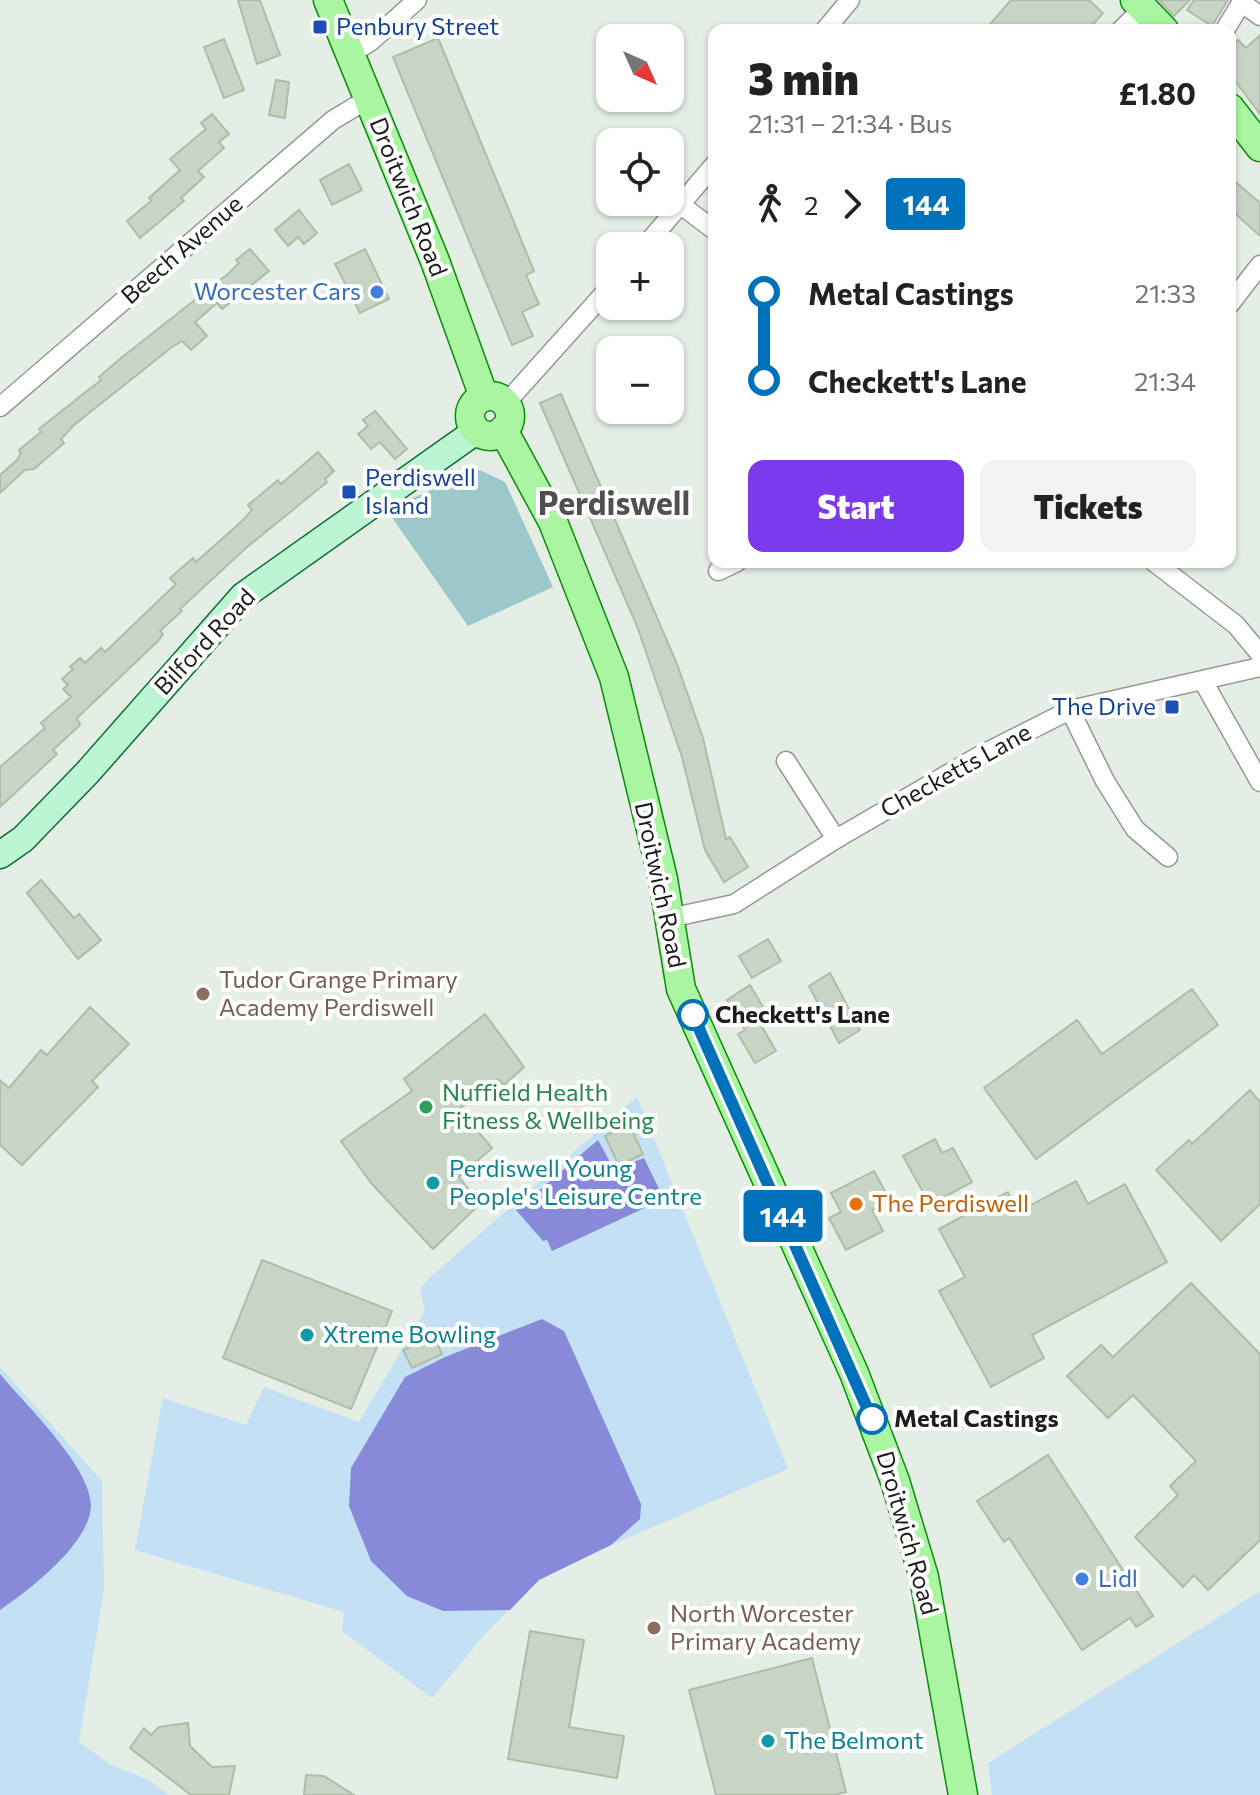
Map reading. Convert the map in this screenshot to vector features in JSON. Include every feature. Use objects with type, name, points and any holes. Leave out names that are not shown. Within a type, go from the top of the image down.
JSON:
[{"type":"main road","name":"Droitwich Road","points":[[328,0],[435,261],[492,416],[553,522],[614,677],[670,918],[681,989],[854,1373],[895,1481],[924,1577],[963,1795]]},
{"type":"main road","points":[[1139,4],[1158,24]]},
{"type":"main road","points":[[1236,116],[1260,147]]},
{"type":"main road","name":"Bilford Road","points":[[0,855],[23,839],[87,773],[243,596],[492,416]]},
{"type":"street","points":[[350,54],[370,42],[417,0]]},
{"type":"street","points":[[830,24],[850,0]]},
{"type":"street","points":[[1229,24],[1242,1],[1260,16]]},
{"type":"street","points":[[1125,24],[1139,4]]},
{"type":"street","name":"Beech Avenue","points":[[0,407],[333,120],[368,99]]},
{"type":"street","points":[[684,201],[708,172]]},
{"type":"street","points":[[684,207],[708,225]]},
{"type":"street","points":[[657,232],[671,216]]},
{"type":"street","points":[[1236,296],[1260,265]]},
{"type":"street","points":[[492,416],[596,302]]},
{"type":"street","points":[[718,571],[724,568]]},
{"type":"street","points":[[1162,568],[1236,625],[1260,654]]},
{"type":"street","name":"Checketts Lane","points":[[670,918],[734,904],[836,839],[979,756],[1070,710],[1260,667]]},
{"type":"street","points":[[1203,681],[1260,782]]},
{"type":"street","points":[[1070,710],[1105,781],[1135,829],[1168,857]]},
{"type":"street","points":[[786,761],[836,839]]},
{"type":"shaded area","points":[[480,470],[505,482],[553,587],[468,626],[386,509]]},
{"type":"shaded area","points":[[637,1097],[788,1469],[611,1545],[539,1580],[484,1635],[432,1698],[342,1631],[344,1612],[135,1550],[163,1398],[246,1425],[264,1387],[359,1422],[425,1311],[420,1289],[428,1279]]},
{"type":"shaded area","points":[[598,1140],[614,1169],[644,1158],[664,1199],[552,1251],[547,1240],[543,1241],[516,1210]]},
{"type":"shaded area","points":[[542,1319],[564,1331],[641,1504],[640,1519],[611,1545],[539,1580],[510,1610],[443,1611],[407,1596],[371,1561],[349,1506],[351,1468],[405,1377],[445,1357]]},
{"type":"shaded area","points":[[0,1367],[102,1481],[104,1590],[79,1742],[111,1765],[149,1780],[169,1795],[0,1795]]},
{"type":"shaded area","points":[[0,1374],[68,1454],[88,1489],[91,1505],[81,1535],[70,1550],[26,1591],[0,1610]]},
{"type":"shaded area","points":[[1260,1591],[1260,1795],[992,1795],[988,1763]]},
{"type":"building","points":[[238,0],[260,0],[280,55],[257,64]]},
{"type":"building","points":[[1011,0],[1089,0],[1103,13],[1093,24],[990,24]]},
{"type":"building","points":[[1159,0],[1190,0],[1174,16]]},
{"type":"building","points":[[1194,0],[1228,0],[1213,24],[1187,10]]},
{"type":"building","points":[[1260,35],[1260,114],[1236,82],[1238,40],[1246,48]]},
{"type":"building","points":[[438,38],[534,271],[526,275],[539,304],[522,312],[533,336],[512,345],[393,57]]},
{"type":"building","points":[[224,39],[244,90],[224,98],[204,47]]},
{"type":"building","points":[[276,80],[289,82],[285,118],[269,115]]},
{"type":"building","points":[[212,114],[229,134],[219,142],[224,148],[198,171],[204,177],[181,198],[184,201],[140,238],[127,221],[180,170],[170,159],[206,129],[201,123]]},
{"type":"building","points":[[349,164],[362,190],[332,205],[320,180]]},
{"type":"building","points":[[1236,182],[1260,203],[1260,236],[1236,214]]},
{"type":"building","points":[[299,210],[317,233],[304,244],[298,237],[288,246],[275,230]]},
{"type":"building","points":[[250,249],[269,271],[222,309],[217,303],[195,322],[207,336],[191,350],[182,341],[172,347],[74,425],[61,439],[64,443],[34,469],[25,470],[0,493],[0,475],[17,460],[21,453],[19,450],[41,432],[39,429],[101,380],[99,377],[121,358],[228,274],[239,263],[236,260]]},
{"type":"building","points":[[365,249],[389,299],[360,313],[335,264]]},
{"type":"building","points":[[561,394],[677,664],[703,738],[726,839],[730,837],[748,867],[724,882],[705,850],[682,757],[637,626],[540,403]]},
{"type":"building","points":[[375,411],[407,449],[395,459],[380,442],[371,449],[358,434],[368,426],[363,420]]},
{"type":"building","points":[[318,452],[334,471],[325,479],[327,482],[246,548],[180,609],[182,611],[160,631],[163,634],[158,641],[77,718],[80,725],[53,750],[57,754],[0,807],[0,767],[45,728],[41,723],[71,697],[63,689],[68,685],[62,679],[73,669],[70,667],[80,658],[85,663],[101,648],[105,652],[176,584],[170,578],[193,558],[196,562],[242,521],[252,510],[248,505],[278,480],[281,484]]},
{"type":"building","points":[[41,880],[74,918],[79,914],[101,940],[78,959],[27,893]]},
{"type":"building","points":[[768,939],[781,961],[752,978],[739,956]]},
{"type":"building","points":[[830,973],[860,1030],[839,1043],[809,986]]},
{"type":"building","points":[[750,985],[766,1012],[757,1018],[776,1051],[755,1063],[738,1034],[745,1030],[727,1000]]},
{"type":"building","points":[[1192,989],[1218,1025],[1036,1159],[984,1088],[1077,1020],[1102,1054]]},
{"type":"building","points":[[90,1007],[129,1044],[92,1081],[98,1087],[22,1165],[0,1145],[0,1080],[9,1088],[41,1050],[47,1055]]},
{"type":"building","points":[[485,1014],[524,1067],[504,1085],[498,1079],[459,1109],[492,1148],[459,1177],[480,1204],[433,1249],[371,1183],[341,1141],[412,1091],[404,1079]]},
{"type":"building","points":[[1250,1090],[1260,1102],[1260,1204],[1221,1241],[1156,1170],[1189,1140],[1192,1144]]},
{"type":"building","points":[[629,1124],[643,1154],[619,1166],[605,1136]]},
{"type":"building","points":[[935,1139],[942,1153],[953,1148],[972,1182],[930,1205],[903,1156]]},
{"type":"building","points":[[874,1171],[890,1200],[872,1210],[883,1231],[846,1250],[829,1218],[841,1212],[831,1193]]},
{"type":"building","points":[[1076,1181],[1088,1204],[1125,1184],[1167,1262],[1032,1335],[1044,1358],[991,1387],[939,1291],[965,1277],[939,1229],[1008,1192],[1018,1212]]},
{"type":"building","name":"Xtreme Bowling","points":[[262,1260],[392,1311],[351,1409],[223,1358]]},
{"type":"building","points":[[1191,1283],[1260,1354],[1260,1540],[1208,1590],[1194,1575],[1183,1587],[1135,1537],[1178,1495],[1170,1486],[1196,1461],[1133,1395],[1108,1418],[1067,1376],[1101,1345],[1113,1357]]},
{"type":"building","points":[[434,1336],[442,1354],[412,1368],[403,1350]]},
{"type":"building","name":"Lidl","points":[[1048,1455],[1153,1616],[1136,1627],[1130,1618],[1082,1650],[1009,1538],[1004,1542],[977,1501]]},
{"type":"building","points":[[530,1631],[584,1640],[569,1727],[624,1736],[617,1778],[508,1759]]},
{"type":"building","name":"The Belmont","points":[[812,1658],[846,1792],[833,1795],[716,1795],[689,1690]]},
{"type":"building","points":[[188,1723],[190,1746],[212,1767],[235,1766],[229,1795],[191,1795],[130,1748],[144,1728],[151,1735],[159,1727]]},
{"type":"building","points":[[306,1775],[324,1776],[354,1795],[304,1795]]},
{"type":"bus line","name":"144","points":[[693,1015],[872,1419]]},
{"type":"place","name":"Penbury Street","points":[[320,27]]},
{"type":"place","name":"Worcester Cars","points":[[377,292]]},
{"type":"place","name":"Perdiswell Island","points":[[349,492]]},
{"type":"place","name":"The Drive","points":[[1172,707]]},
{"type":"place","name":"Tudor Grange Primary Academy Perdiswell","points":[[203,994]]},
{"type":"place","name":"Checkett's Lane","points":[[693,1015]]},
{"type":"place","name":"Nuffield Health Fitness & Wellbeing","points":[[426,1107]]},
{"type":"place","name":"Perdiswell Young People's Leisure Centre","points":[[433,1183]]},
{"type":"place","name":"The Perdiswell","points":[[856,1204]]},
{"type":"place","name":"Xtreme Bowling","points":[[307,1335]]},
{"type":"place","name":"Metal Castings","points":[[872,1419]]},
{"type":"place","name":"Lidl","points":[[1082,1579]]},
{"type":"place","name":"North Worcester Primary Academy","points":[[654,1628]]},
{"type":"place","name":"The Belmont","points":[[768,1741]]},
{"type":"district","name":"Perdiswell","points":[[614,504]]}]
